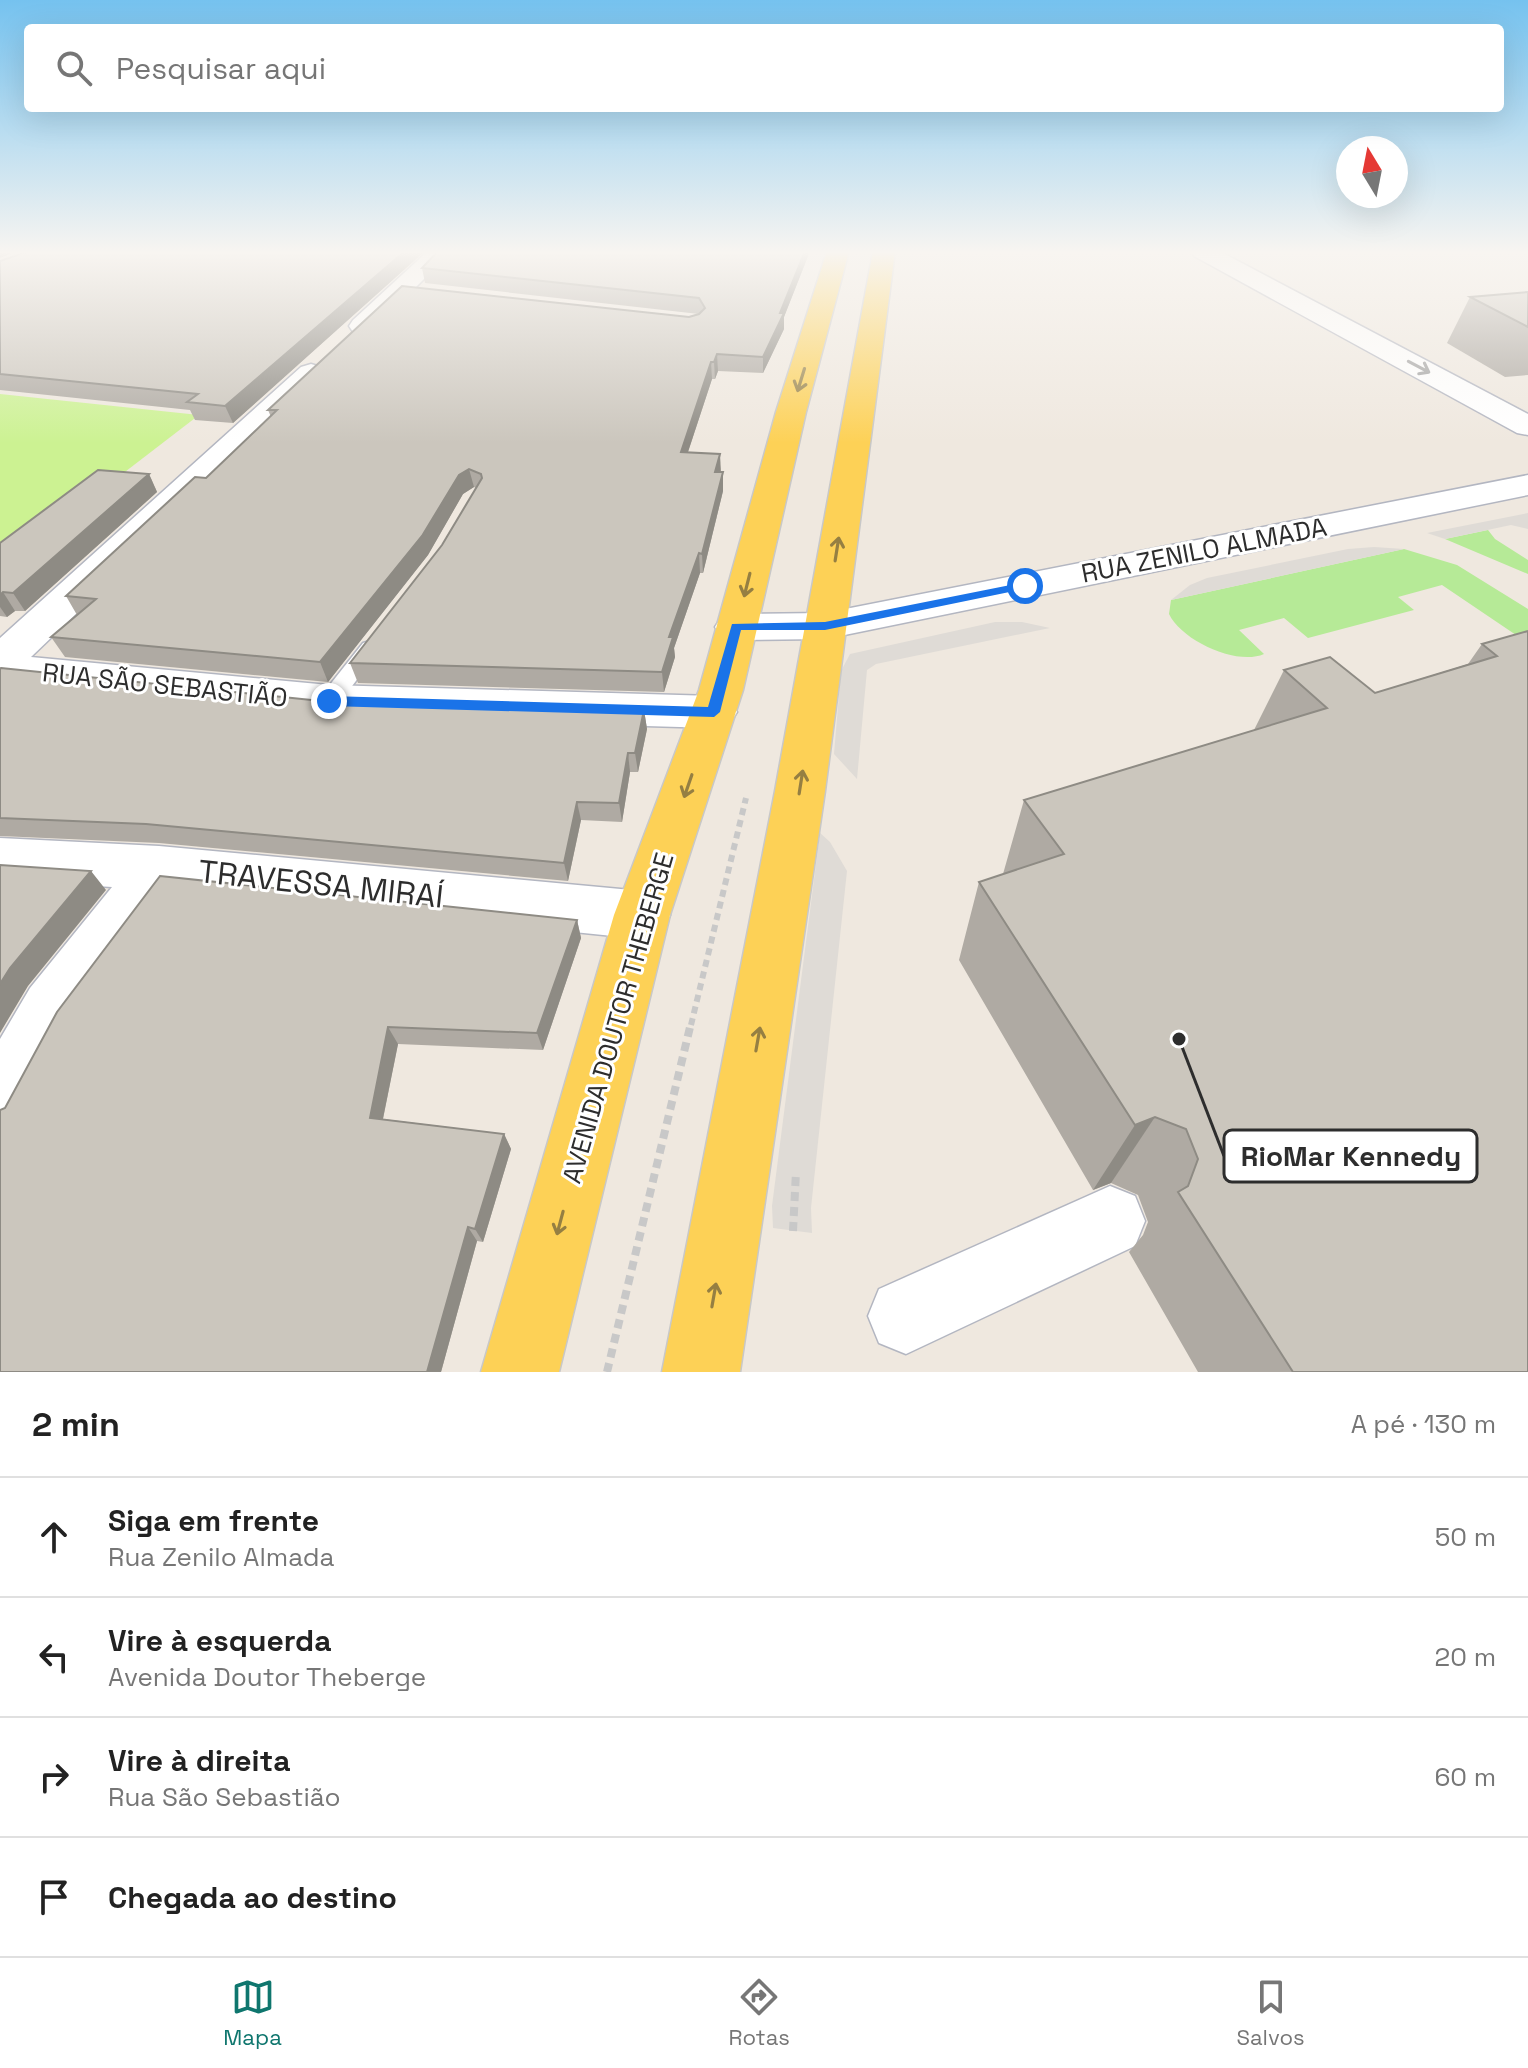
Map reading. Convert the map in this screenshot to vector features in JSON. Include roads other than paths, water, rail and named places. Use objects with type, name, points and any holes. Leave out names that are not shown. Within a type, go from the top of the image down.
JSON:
[{"type":"main road","name":"AVENIDA DOUTOR THEBERGE","points":[[521,1371],[642,915],[714,712],[791,412],[819,315]]},
{"type":"main road","points":[[701,1372],[874,315]]},
{"type":"street","points":[[3,658],[338,348],[383,315]]},
{"type":"street","points":[[1321,315],[1528,426]]},
{"type":"street","name":"RUA ZENILO ALMADA","points":[[736,627],[825,626],[1528,485]]},
{"type":"street","name":"RUA SÃO SEBASTIÃO","points":[[3,658],[329,701],[714,712]]},
{"type":"street","name":"TRAVESSA MIRAÍ","points":[[0,859],[159,868],[642,915]]},
{"type":"street","points":[[0,1100],[51,1008],[159,868]]},
{"type":"street","points":[[906,1316],[1110,1221]]},
{"type":"lane","points":[[329,701],[381,633]]},
{"type":"place","name":"RioMar Kennedy","points":[[1179,1039]]}]
